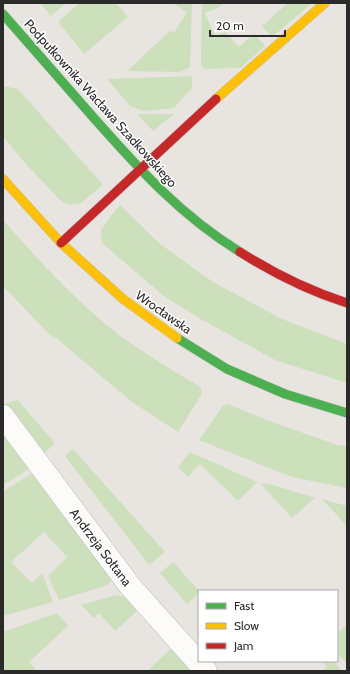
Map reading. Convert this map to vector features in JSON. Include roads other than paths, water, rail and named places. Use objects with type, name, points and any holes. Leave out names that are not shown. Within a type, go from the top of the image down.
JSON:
[{"type":"street","points":[[61,243],[139,169],[325,3]]},
{"type":"street","name":"Podpułkownika Wacława Szadkowskiego","points":[[3,14],[139,169],[177,206],[217,238],[270,271],[331,298],[347,303]]},
{"type":"street","name":"Wrocławska","points":[[3,179],[61,243],[123,299],[176,338],[221,365],[285,394],[347,413]]},
{"type":"street","name":"Andrzeja Sołtana","points":[[3,416],[130,586],[206,671]]}]
